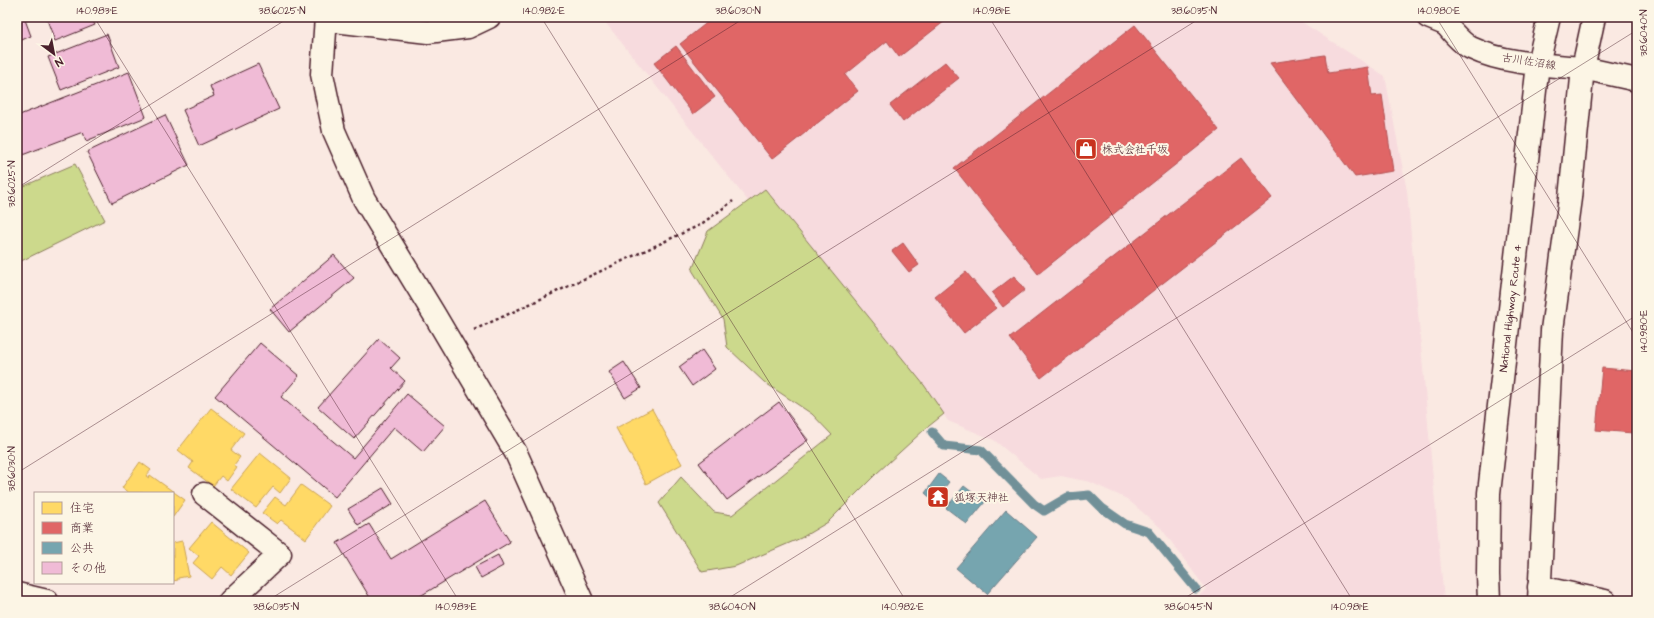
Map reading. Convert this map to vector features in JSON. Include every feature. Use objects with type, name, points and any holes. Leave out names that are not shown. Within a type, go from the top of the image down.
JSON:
[{"type":"main road","points":[[489,17],[468,27],[428,32],[326,18],[322,74],[334,130],[364,199],[516,453],[582,601]]},
{"type":"main road","name":"National Highway Route 4","points":[[1489,601],[1489,493],[1538,64],[1549,17]]},
{"type":"main road","points":[[1594,17],[1583,68],[1570,198],[1552,330],[1539,594],[1605,601]]},
{"type":"main road","name":"古川佐沼線","points":[[1438,19],[1469,48],[1510,60],[1583,68],[1637,80]]},
{"type":"main road","points":[[204,494],[280,554],[230,601]]},
{"type":"main road","points":[[17,594],[47,601]]},
{"type":"path","points":[[450,341],[700,226],[733,201]]},
{"type":"shaded area","points":[[601,17],[1294,17],[1385,76],[1407,191],[1444,601],[1194,601],[1206,589],[1161,528],[1127,499],[1090,482],[1061,476],[1041,479],[994,440],[948,421],[924,385],[765,189],[748,201]]},
{"type":"green space","points":[[75,164],[105,220],[17,263],[17,189]]},
{"type":"green space","points":[[765,189],[924,385],[944,414],[924,430],[876,474],[828,522],[801,538],[736,566],[702,572],[659,503],[681,477],[714,512],[732,515],[832,435],[812,414],[764,382],[727,347],[723,319],[692,270],[708,231]]},
{"type":"building: 住宅","points":[[211,408],[244,433],[231,450],[240,457],[234,465],[237,467],[227,481],[221,476],[213,486],[189,468],[193,462],[178,450]]},
{"type":"building: 住宅","points":[[652,409],[682,464],[646,484],[616,428]]},
{"type":"building: 住宅","points":[[260,453],[291,478],[280,493],[273,487],[256,508],[231,489]]},
{"type":"building: 住宅","points":[[140,462],[151,470],[146,476],[149,478],[150,475],[174,492],[128,492],[122,488]]},
{"type":"building: 住宅","points":[[301,485],[330,506],[306,539],[281,520],[277,524],[262,513],[275,497],[286,505]]},
{"type":"building: 住宅","points":[[174,492],[185,500],[174,516]]},
{"type":"building: 住宅","points":[[211,522],[249,553],[231,575],[222,567],[212,579],[193,563],[199,556],[189,548]]},
{"type":"building: 住宅","points":[[182,541],[189,576],[178,578],[178,580],[174,581],[174,543]]},
{"type":"building: 商業","points":[[714,17],[950,17],[899,57],[887,41],[845,75],[858,91],[772,159],[680,44]]},
{"type":"building: 商業","name":"株式会社千坂","points":[[1135,25],[1219,130],[1038,274],[954,168]]},
{"type":"building: 商業","points":[[676,46],[715,97],[693,114],[654,63]]},
{"type":"building: 商業","points":[[1325,55],[1328,73],[1368,67],[1372,96],[1382,95],[1393,171],[1355,177],[1270,63]]},
{"type":"building: 商業","points":[[945,62],[959,78],[903,122],[890,105]]},
{"type":"building: 商業","points":[[1241,158],[1272,198],[1041,378],[1010,338]]},
{"type":"building: 商業","points":[[903,243],[919,265],[909,272],[892,251]]},
{"type":"building: 商業","points":[[966,272],[996,308],[964,333],[935,297]]},
{"type":"building: 商業","points":[[1014,276],[1025,290],[1003,307],[992,293]]},
{"type":"building: 商業","points":[[1602,368],[1637,371],[1637,390],[1633,433],[1596,430]]},
{"type":"building: 公共","points":[[939,474],[949,482],[934,501],[925,493]]},
{"type":"building: 公共","points":[[964,486],[985,502],[967,524],[946,508]]},
{"type":"building: 公共","points":[[1006,510],[1037,537],[987,594],[956,568]]},
{"type":"building: その他","points":[[17,17],[24,17],[31,36],[17,42]]},
{"type":"building: その他","points":[[46,17],[91,17],[95,25],[55,41]]},
{"type":"building: その他","points":[[107,34],[119,67],[61,90],[48,57]]},
{"type":"building: その他","points":[[258,64],[279,109],[199,146],[183,110],[214,96],[210,86]]},
{"type":"building: その他","points":[[129,72],[146,117],[86,141],[83,132],[17,157],[17,116]]},
{"type":"building: その他","points":[[165,115],[189,165],[112,203],[87,152]]},
{"type":"building: その他","points":[[334,255],[354,278],[289,332],[270,309]]},
{"type":"building: その他","points":[[379,339],[400,358],[391,368],[405,381],[354,439],[318,407]]},
{"type":"building: その他","points":[[260,343],[299,376],[281,397],[353,458],[407,394],[445,426],[423,452],[394,427],[335,497],[215,396]]},
{"type":"building: その他","points":[[702,350],[715,369],[692,386],[679,367]]},
{"type":"building: その他","points":[[624,362],[641,388],[625,398],[609,372]]},
{"type":"building: その他","points":[[779,402],[808,440],[727,500],[699,463]]},
{"type":"building: その他","points":[[383,488],[393,504],[358,525],[348,509]]},
{"type":"building: その他","points":[[485,501],[510,542],[412,601],[372,601],[337,543],[369,524],[391,559]]},
{"type":"building: その他","points":[[498,555],[503,566],[481,578],[475,567]]},
{"type":"waterway","points":[[932,432],[944,446],[981,450],[1034,504],[1044,511],[1068,497],[1089,495],[1102,508],[1125,524],[1149,532],[1196,589]]},
{"type":"place","name":"株式会社千坂","points":[[1086,149]]},
{"type":"place","name":"狐塚天神社","points":[[938,497]]}]
